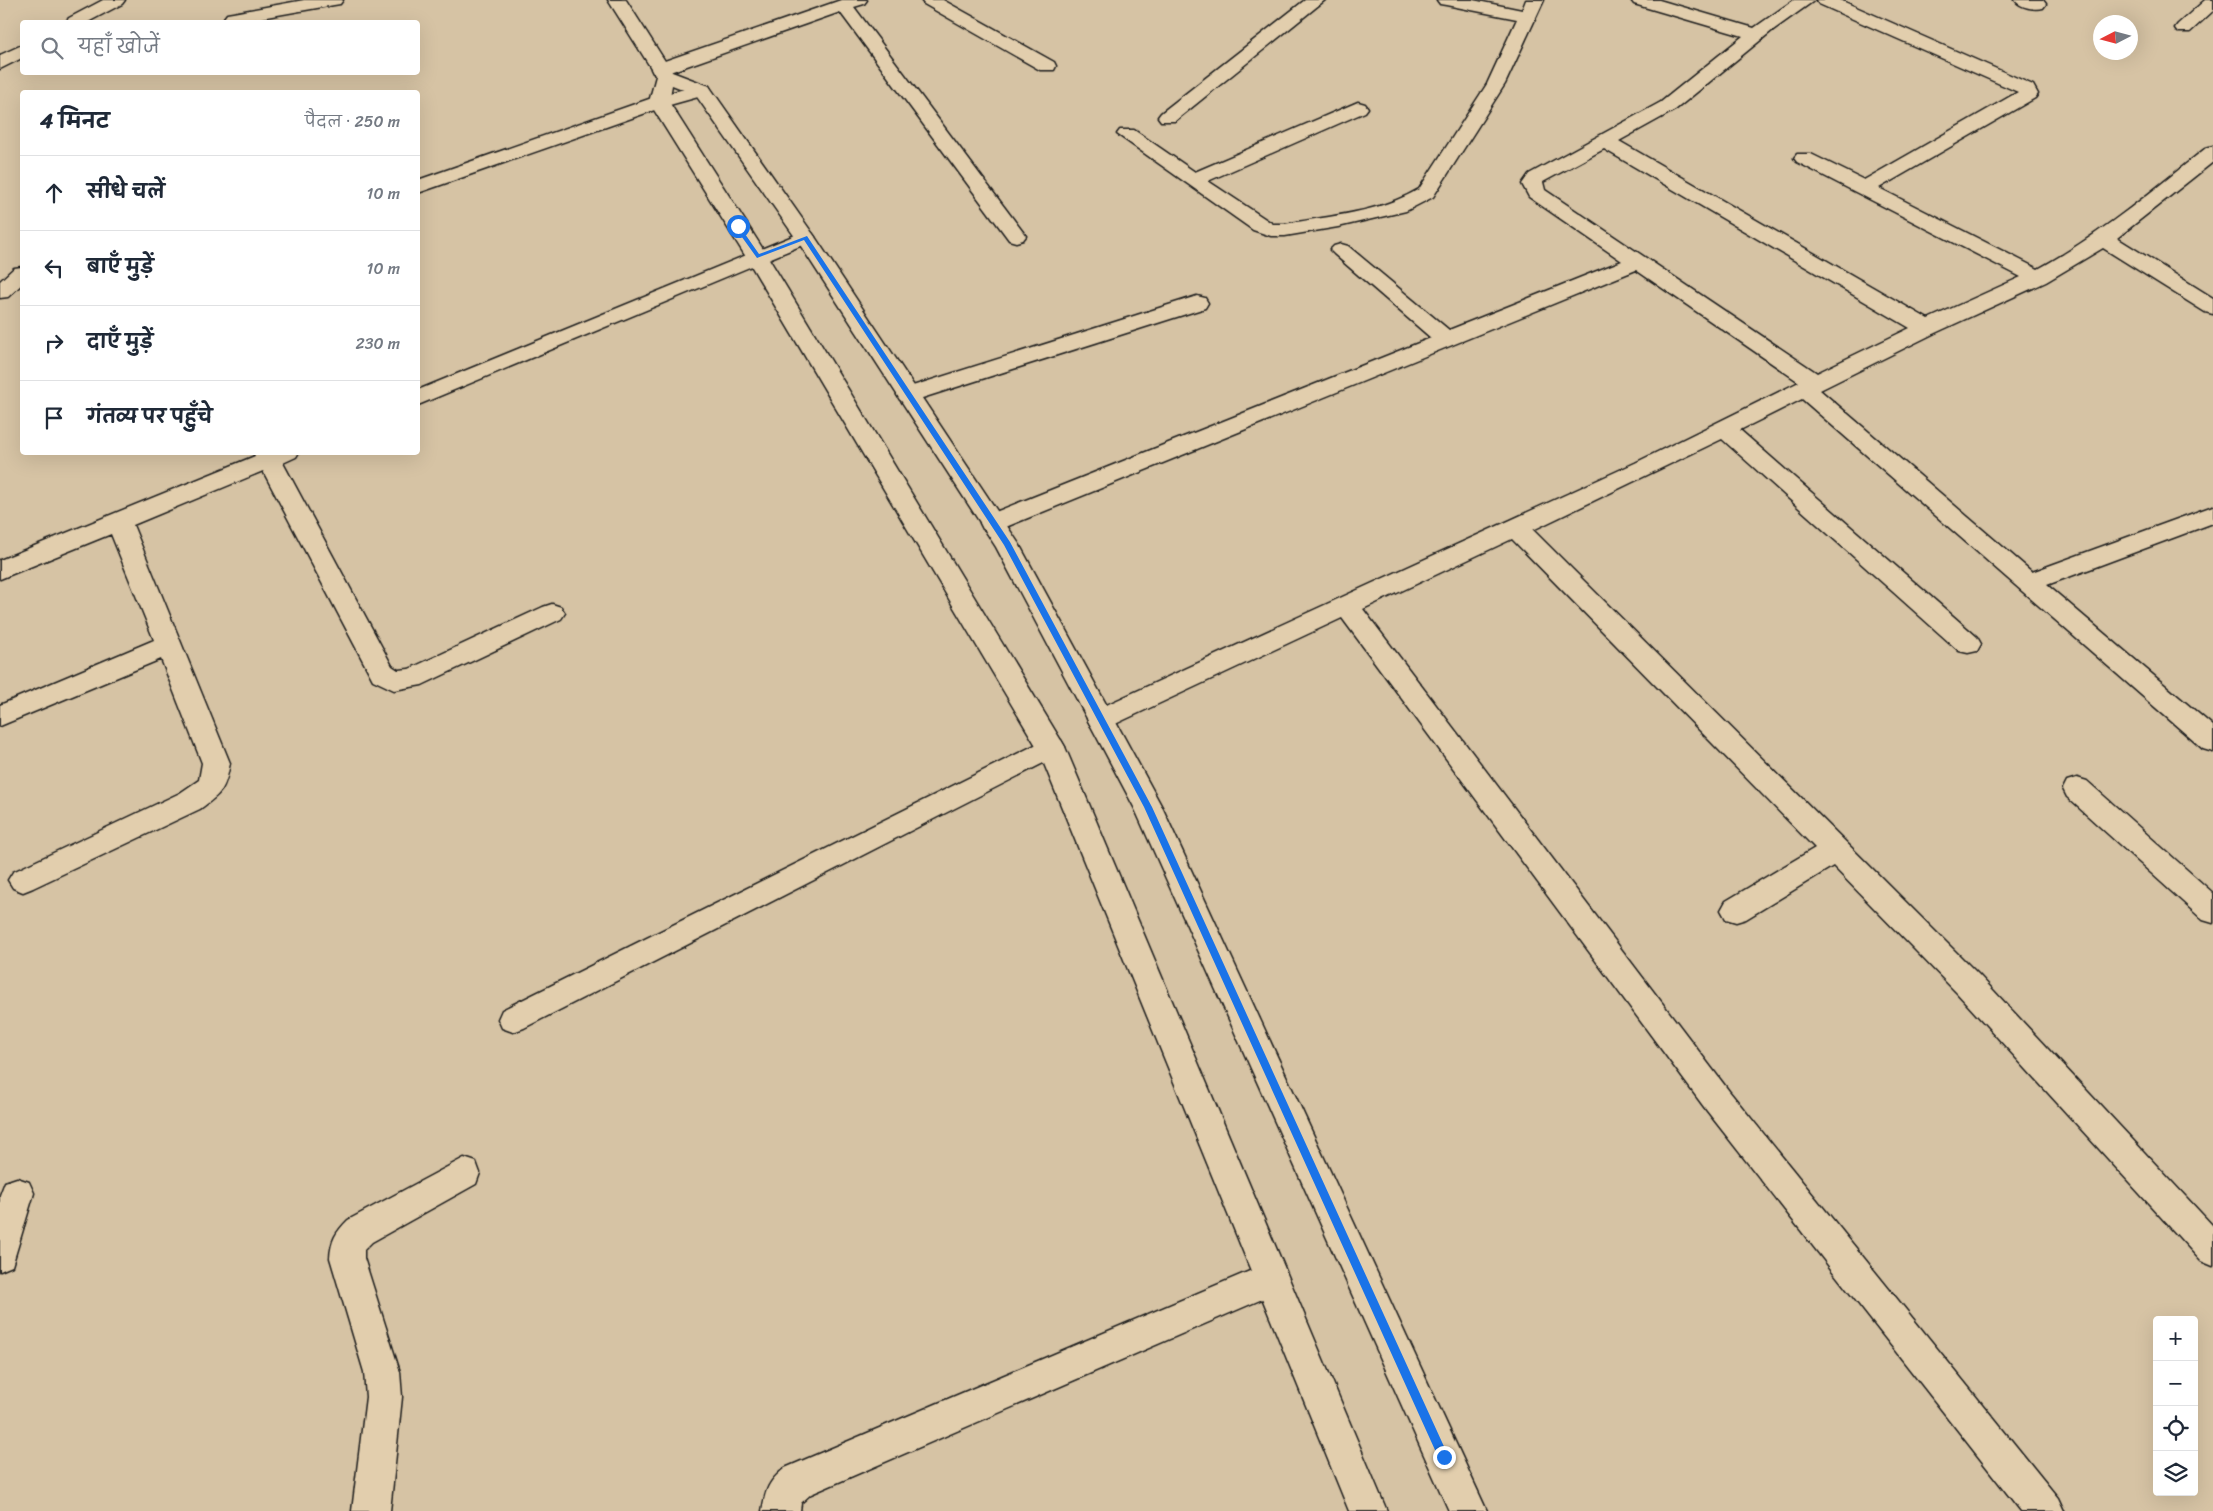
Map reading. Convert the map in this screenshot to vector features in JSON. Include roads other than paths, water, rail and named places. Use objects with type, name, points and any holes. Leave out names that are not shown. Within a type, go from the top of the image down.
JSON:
[{"type":"street","points":[[79,20],[116,0]]},
{"type":"street","points":[[233,18],[334,0]]},
{"type":"street","points":[[616,0],[663,72],[702,90],[805,237],[1007,544],[1148,807],[1468,1511]]},
{"type":"street","points":[[930,0],[1047,66]]},
{"type":"street","points":[[1168,117],[1316,0]]},
{"type":"street","points":[[1127,134],[1260,226],[1271,230],[1285,230],[1390,209],[1418,200],[1426,193],[1496,84],[1531,8],[1446,0]]},
{"type":"street","points":[[1640,0],[1756,34]]},
{"type":"street","points":[[1806,0],[1756,34],[1668,106],[1536,178],[1532,184],[1536,193],[1638,262],[1810,386],[2027,583],[2213,742]]},
{"type":"street","points":[[1825,0],[2016,84],[2026,89],[2028,94],[1865,188]]},
{"type":"street","points":[[2184,28],[2213,2]]},
{"type":"street","points":[[663,72],[851,3],[1016,236]]},
{"type":"street","points":[[663,72],[659,102],[757,256],[1051,747],[1368,1511]]},
{"type":"street","points":[[420,186],[659,102],[702,90]]},
{"type":"street","points":[[1194,180],[1358,108]]},
{"type":"street","points":[[1605,141],[1927,328]]},
{"type":"street","points":[[1102,719],[1516,528],[1724,429],[1927,328],[2038,277],[2078,256],[2102,239],[2213,152]]},
{"type":"street","points":[[1804,158],[2038,277]]},
{"type":"street","points":[[420,397],[805,237]]},
{"type":"street","points":[[2102,239],[2213,307]]},
{"type":"street","points":[[1341,250],[1447,340]]},
{"type":"street","points":[[992,523],[1638,262]]},
{"type":"street","points":[[0,292],[20,275]]},
{"type":"street","points":[[908,395],[1197,303]]},
{"type":"street","points":[[1724,429],[1968,644]]},
{"type":"street","points":[[0,570],[119,522],[274,455],[382,673],[394,680],[413,678],[552,614]]},
{"type":"street","points":[[2027,583],[2213,514]]},
{"type":"street","points":[[22,880],[190,801],[212,785],[216,763],[119,522]]},
{"type":"street","points":[[1516,528],[1968,984],[2213,1250]]},
{"type":"street","points":[[1347,606],[1718,1101],[2045,1511]]},
{"type":"street","points":[[0,716],[168,645]]},
{"type":"street","points":[[513,1019],[1051,747]]},
{"type":"street","points":[[2077,789],[2213,911]]},
{"type":"street","points":[[1736,910],[1835,850]]},
{"type":"street","points":[[371,1511],[384,1397],[382,1372],[347,1258],[348,1243],[360,1231],[464,1172]]},
{"type":"street","points":[[0,1254],[17,1193]]},
{"type":"street","points":[[781,1511],[784,1493],[798,1481],[1271,1278]]}]
